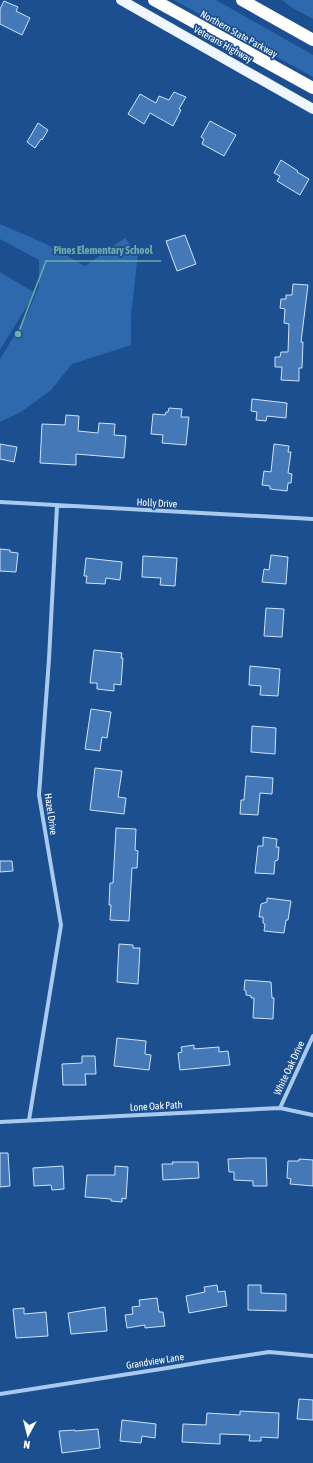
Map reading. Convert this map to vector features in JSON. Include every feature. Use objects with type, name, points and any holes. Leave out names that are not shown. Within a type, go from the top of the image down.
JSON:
[{"type":"highway","name":"Northern State Parkway","points":[[154,0],[313,88]]},
{"type":"highway","points":[[242,0],[313,40]]},
{"type":"main road","name":"Veterans Highway","points":[[120,0],[313,109]]},
{"type":"street","name":"Holly Drive","points":[[0,502],[313,519]]},
{"type":"street","name":"Hazel Drive","points":[[29,1120],[61,925],[39,795],[49,659],[57,506]]},
{"type":"street","name":"White Oak Drive","points":[[280,1108],[313,1036]]},
{"type":"street","name":"Lone Oak Path","points":[[0,1122],[280,1108],[313,1115]]},
{"type":"street","name":"Grandview Lane","points":[[0,1394],[269,1352],[313,1356]]},
{"type":"shaded area","points":[[174,0],[216,0],[313,55],[313,77]]},
{"type":"shaded area","points":[[282,0],[313,0],[313,19],[291,7]]},
{"type":"shaded area","points":[[0,224],[46,244],[85,266],[125,238],[138,254],[131,315],[131,345],[72,364],[51,390],[21,412],[0,422],[0,359],[27,315],[39,286],[39,260],[0,239]]},
{"type":"shaded area","points":[[0,272],[35,293],[0,350]]},
{"type":"building","points":[[4,1],[18,7],[16,11],[30,18],[22,35],[0,24],[0,9]]},
{"type":"building","points":[[174,92],[186,97],[179,109],[181,110],[173,126],[150,113],[144,124],[128,114],[140,94],[156,103],[159,96],[169,100]]},
{"type":"building","points":[[210,121],[236,135],[224,156],[202,144],[204,139],[201,137]]},
{"type":"building","points":[[38,123],[48,130],[35,148],[27,142]]},
{"type":"building","points":[[281,160],[309,179],[300,195],[277,181],[280,176],[274,173]]},
{"type":"building","points":[[185,235],[196,264],[177,271],[166,241]]},
{"type":"building","points":[[293,284],[308,285],[301,342],[303,342],[302,368],[299,368],[299,381],[281,380],[282,367],[275,367],[275,357],[280,357],[281,352],[288,352],[289,324],[284,323],[285,309],[280,308],[281,299],[286,299],[286,295],[292,295]]},
{"type":"building","points":[[252,399],[287,403],[286,418],[267,416],[266,421],[256,420],[257,412],[251,411]]},
{"type":"building","points":[[169,408],[182,409],[181,417],[189,417],[186,445],[162,443],[163,435],[151,434],[153,414],[165,415]]},
{"type":"building","points":[[66,415],[79,416],[78,431],[98,433],[99,423],[115,424],[114,435],[126,436],[124,458],[76,454],[76,465],[40,463],[42,424],[65,425]]},
{"type":"building","points":[[0,444],[17,447],[14,462],[0,459]]},
{"type":"building","points":[[274,444],[289,446],[288,452],[291,452],[288,473],[292,474],[291,483],[288,483],[287,491],[270,489],[270,486],[262,485],[264,471],[271,472]]},
{"type":"building","points":[[0,549],[18,553],[16,572],[0,571]]},
{"type":"building","points":[[271,555],[288,557],[286,584],[262,582],[264,569],[269,570]]},
{"type":"building","points":[[143,556],[177,558],[175,586],[160,585],[161,578],[142,577]]},
{"type":"building","points":[[86,558],[122,562],[120,580],[106,578],[105,584],[86,583],[87,576],[84,576]]},
{"type":"building","points":[[266,608],[284,609],[282,637],[264,636]]},
{"type":"building","points":[[94,650],[122,653],[121,685],[114,684],[114,691],[97,689],[97,683],[90,683]]},
{"type":"building","points":[[250,666],[280,669],[278,696],[260,695],[261,686],[249,685]]},
{"type":"building","points":[[91,709],[111,712],[107,738],[102,737],[100,751],[85,749]]},
{"type":"building","points":[[252,726],[276,728],[275,754],[251,752]]},
{"type":"building","points":[[95,768],[122,771],[118,797],[126,798],[124,814],[90,810]]},
{"type":"building","points":[[246,776],[273,778],[272,794],[260,793],[258,815],[240,814],[241,800],[244,800]]},
{"type":"building","points":[[116,828],[136,829],[135,850],[138,851],[137,868],[132,868],[129,921],[110,920],[110,883],[113,883]]},
{"type":"building","points":[[263,837],[277,839],[276,847],[279,847],[278,860],[275,861],[274,874],[255,873],[258,846],[263,846]]},
{"type":"building","points":[[0,861],[12,861],[13,871],[0,872]]},
{"type":"building","points":[[267,898],[291,901],[284,933],[264,931],[265,924],[263,923],[263,917],[259,917],[261,904],[267,902]]},
{"type":"building","points":[[119,944],[133,945],[133,948],[140,948],[138,984],[117,982]]},
{"type":"building","points":[[245,980],[271,982],[272,998],[274,998],[273,1019],[253,1018],[254,998],[246,995],[246,991],[244,990]]},
{"type":"building","points":[[117,1038],[146,1041],[145,1054],[151,1055],[149,1070],[114,1066]]},
{"type":"building","points":[[194,1045],[194,1049],[219,1047],[219,1052],[228,1051],[230,1065],[180,1070],[178,1053],[182,1052],[181,1047]]},
{"type":"building","points":[[82,1056],[95,1056],[96,1074],[85,1074],[86,1085],[63,1085],[62,1064],[82,1063]]},
{"type":"building","points":[[0,1153],[8,1153],[10,1186],[0,1187]]},
{"type":"building","points":[[266,1158],[267,1186],[253,1186],[253,1181],[234,1180],[234,1172],[229,1172],[228,1159]]},
{"type":"building","points":[[299,1159],[313,1160],[313,1186],[290,1184],[291,1179],[287,1178],[288,1161],[299,1161]]},
{"type":"building","points":[[172,1162],[198,1162],[199,1178],[163,1180],[162,1164],[173,1164]]},
{"type":"building","points":[[63,1166],[64,1189],[52,1190],[51,1185],[34,1186],[33,1168]]},
{"type":"building","points":[[115,1166],[128,1167],[126,1199],[122,1198],[122,1202],[111,1201],[111,1199],[85,1197],[87,1175],[115,1175]]},
{"type":"building","points":[[217,1285],[218,1292],[225,1291],[227,1306],[189,1313],[186,1296],[205,1292],[204,1287]]},
{"type":"building","points":[[248,1285],[261,1285],[261,1293],[286,1294],[286,1311],[248,1310]]},
{"type":"building","points":[[157,1298],[159,1312],[163,1312],[165,1326],[145,1328],[145,1325],[127,1328],[125,1315],[133,1314],[132,1307],[140,1306],[139,1300]]},
{"type":"building","points":[[105,1307],[107,1331],[71,1334],[68,1313]]},
{"type":"building","points":[[24,1308],[24,1314],[46,1312],[48,1336],[16,1338],[13,1309]]},
{"type":"building","points":[[299,1399],[313,1400],[313,1420],[297,1419]]},
{"type":"building","points":[[240,1411],[279,1413],[278,1438],[261,1437],[261,1441],[249,1441],[250,1435],[220,1434],[220,1444],[182,1442],[183,1424],[206,1425],[207,1413],[240,1415]]},
{"type":"building","points":[[122,1420],[156,1424],[155,1438],[142,1436],[141,1443],[120,1441]]},
{"type":"building","points":[[98,1429],[100,1448],[62,1453],[59,1431]]},
{"type":"place","name":"Pines Elementary School","points":[[18,334]]}]
